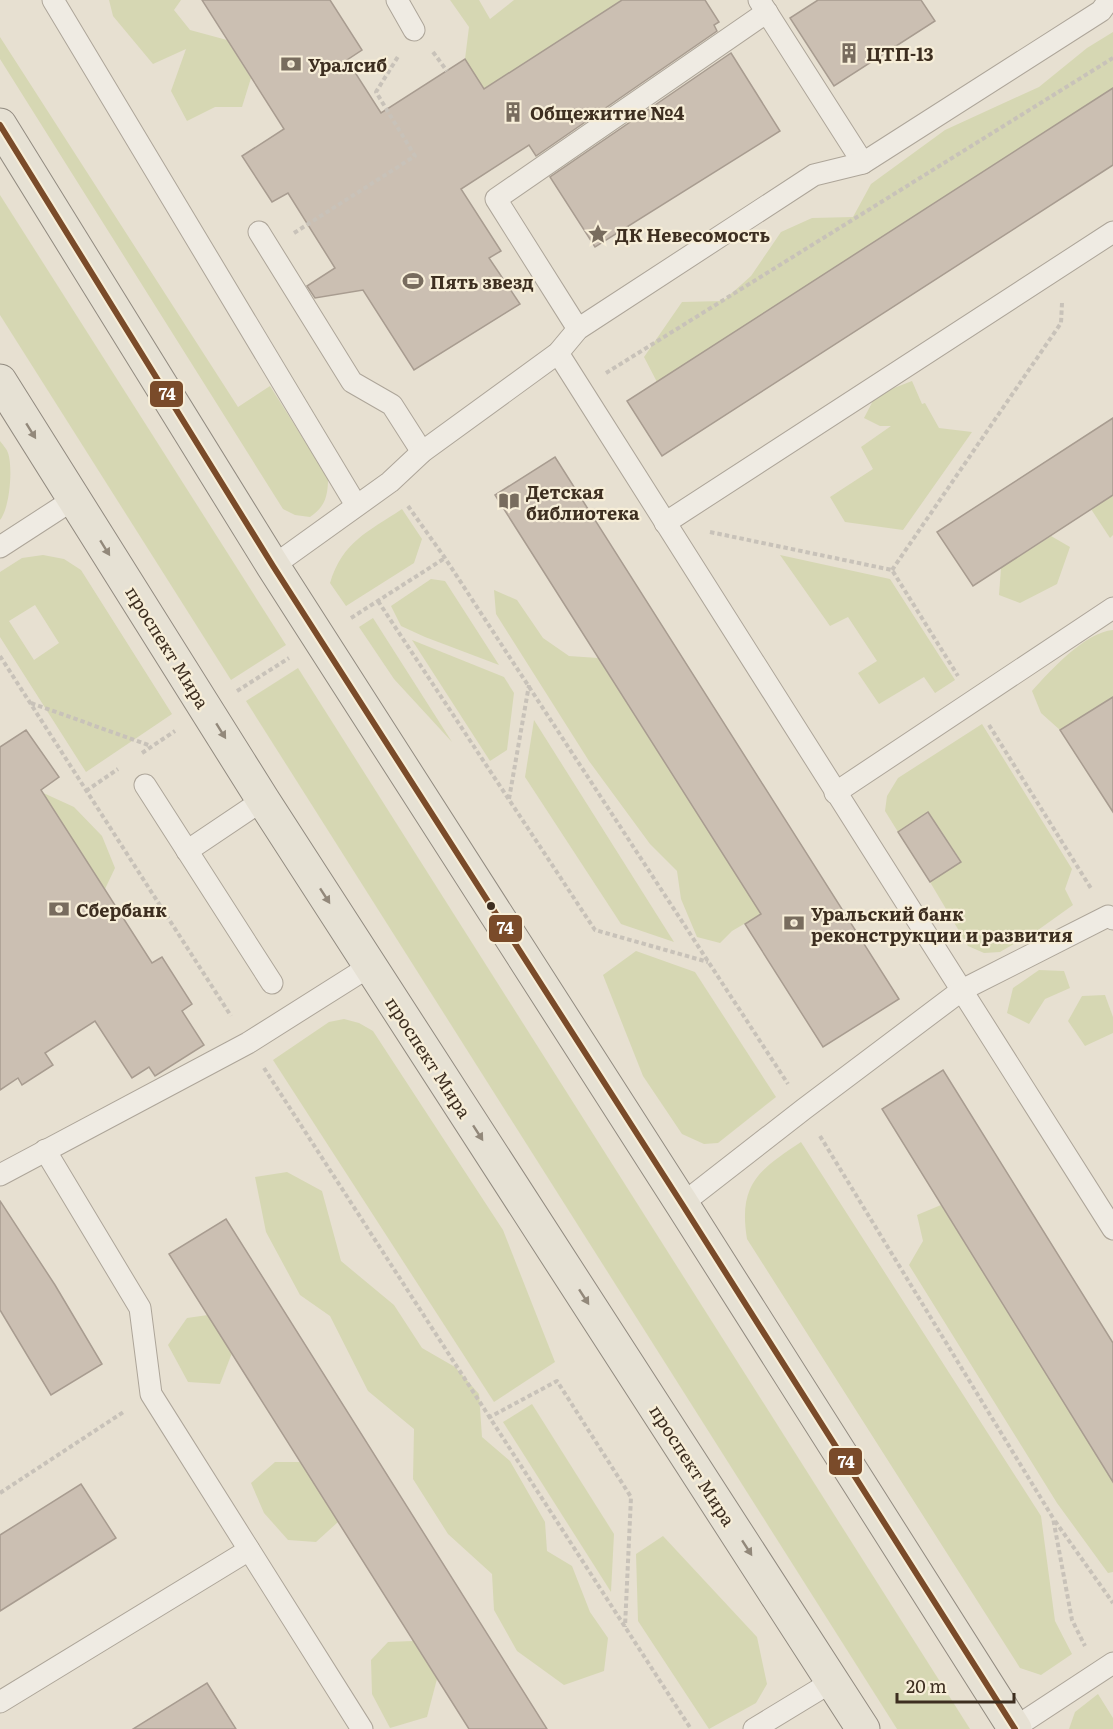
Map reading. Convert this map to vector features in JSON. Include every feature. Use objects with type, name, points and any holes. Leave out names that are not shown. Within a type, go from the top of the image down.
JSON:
[{"type":"main road","points":[[0,125],[273,566],[1015,1728]]},
{"type":"main road","name":"проспект Мира","points":[[0,381],[263,800],[863,1729]]},
{"type":"lane","points":[[53,0],[357,505]]},
{"type":"lane","points":[[397,0],[414,30]]},
{"type":"lane","points":[[273,566],[390,482],[422,452],[558,353],[578,329],[814,175],[863,163],[1101,11],[1109,0]]},
{"type":"lane","points":[[578,329],[496,199],[763,6],[863,163]]},
{"type":"lane","points":[[665,523],[1113,232]]},
{"type":"lane","points":[[264,240],[352,382],[392,405],[422,452]]},
{"type":"lane","points":[[558,353],[1113,1229]]},
{"type":"lane","points":[[0,547],[74,499]]},
{"type":"lane","points":[[835,793],[1113,608]]},
{"type":"lane","points":[[145,785],[272,984]]},
{"type":"lane","points":[[187,851],[263,800]]},
{"type":"lane","points":[[682,1204],[962,990],[1111,918]]},
{"type":"lane","points":[[0,1175],[248,1043],[370,966]]},
{"type":"lane","points":[[45,1150],[140,1308],[151,1394],[362,1729]]},
{"type":"lane","points":[[0,1702],[249,1550]]},
{"type":"lane","points":[[1015,1728],[1106,1669]]},
{"type":"lane","points":[[754,1729],[833,1681]]},
{"type":"path","points":[[264,240],[415,156],[376,92],[414,30]]},
{"type":"path","points":[[580,389],[1113,58]]},
{"type":"path","points":[[892,570],[1061,323],[1064,264]]},
{"type":"path","points":[[390,482],[445,558],[529,685],[804,1109],[1053,1518],[1113,1603]]},
{"type":"path","points":[[665,523],[892,570],[1111,918]]},
{"type":"path","points":[[133,759],[445,558]]},
{"type":"path","points":[[378,601],[594,930],[708,962]]},
{"type":"path","points":[[0,656],[488,1418],[691,1729]]},
{"type":"path","points":[[508,800],[529,685]]},
{"type":"path","points":[[30,703],[152,747]]},
{"type":"path","points":[[86,791],[124,765]]},
{"type":"path","points":[[488,1418],[557,1381],[631,1497],[625,1628]]},
{"type":"path","points":[[0,1493],[151,1394]]},
{"type":"path","points":[[1053,1518],[1072,1620],[1106,1669]]},
{"type":"green space","points":[[109,0],[181,0],[174,10],[190,30],[227,40],[251,78],[242,107],[215,107],[187,121],[171,91],[186,49],[153,64],[113,16]]},
{"type":"green space","points":[[450,0],[479,0],[490,19],[514,0],[622,0],[484,89],[465,59],[469,27]]},
{"type":"green space","points":[[1113,32],[1113,88],[657,382],[644,357],[682,302],[723,301],[751,276],[781,232],[812,218],[853,217],[871,184],[945,130],[1039,87],[1087,48]]},
{"type":"green space","points":[[0,37],[238,407],[270,386],[328,478],[325,500],[310,517],[295,515],[283,509],[0,59]]},
{"type":"green space","points":[[0,195],[286,645],[231,680],[0,315]]},
{"type":"green space","points":[[912,381],[922,404],[925,403],[939,428],[972,432],[903,530],[845,522],[830,497],[873,469],[861,447],[891,426],[880,426],[864,418],[876,395]]},
{"type":"green space","points":[[0,441],[6,448],[10,459],[10,477],[6,506],[0,520]]},
{"type":"green space","points":[[1113,495],[1113,535],[1110,538],[1091,509]]},
{"type":"green space","points":[[402,509],[422,539],[414,563],[346,606],[330,583],[335,569],[358,539]]},
{"type":"green space","points":[[1051,536],[1070,547],[1057,584],[1020,603],[999,595],[1001,568]]},
{"type":"green space","points":[[43,555],[64,559],[81,570],[172,714],[86,772],[0,637],[0,572],[22,558]],"holes":[[[35,605],[59,643],[34,660],[9,621]]]},
{"type":"green space","points":[[780,555],[890,579],[955,680],[935,693],[924,677],[879,704],[858,673],[877,661],[848,617],[830,626]]},
{"type":"green space","points":[[431,579],[445,581],[499,665],[401,626],[391,606]]},
{"type":"green space","points":[[494,590],[517,600],[543,638],[569,656],[598,658],[761,914],[732,931],[720,943],[697,937],[681,899],[677,871],[650,844],[589,761],[496,614]]},
{"type":"green space","points":[[373,618],[452,742],[394,679],[359,627]]},
{"type":"green space","points":[[1113,630],[1113,697],[1060,730],[1041,713],[1032,691],[1058,663],[1080,645],[1102,632]]},
{"type":"green space","points":[[412,640],[504,677],[514,693],[507,750],[490,761]]},
{"type":"green space","points":[[298,668],[970,1729],[897,1729],[246,701]]},
{"type":"green space","points":[[534,720],[674,942],[621,924],[525,777]]},
{"type":"green space","points":[[982,724],[1072,869],[1065,889],[1073,905],[1038,930],[1000,952],[984,953],[968,946],[930,882],[961,861],[929,813],[898,832],[885,811],[887,796],[898,778]]},
{"type":"green space","points":[[39,791],[74,807],[102,836],[115,868],[105,889],[66,830],[0,873]]},
{"type":"green space","points":[[636,951],[695,972],[776,1097],[718,1143],[704,1144],[682,1134],[643,1076],[603,975]]},
{"type":"green space","points":[[1039,970],[1064,971],[1070,988],[1045,999],[1029,1024],[1007,1013],[1013,988]]},
{"type":"green space","points":[[1105,995],[1113,1017],[1113,1033],[1085,1046],[1068,1021],[1082,996]]},
{"type":"green space","points":[[344,1019],[359,1023],[373,1031],[503,1230],[555,1362],[494,1402],[273,1060],[329,1022]]},
{"type":"green space","points":[[801,1142],[1041,1516],[1055,1621],[1072,1654],[1041,1675],[1020,1668],[747,1239],[746,1205],[755,1180],[763,1170]]},
{"type":"green space","points":[[287,1172],[322,1191],[341,1261],[394,1305],[422,1348],[455,1367],[479,1394],[482,1437],[510,1461],[545,1522],[547,1551],[572,1566],[590,1612],[608,1638],[604,1671],[564,1685],[517,1651],[494,1610],[492,1574],[448,1534],[413,1479],[414,1429],[368,1391],[330,1316],[300,1295],[266,1232],[255,1177]]},
{"type":"green space","points":[[941,1205],[1113,1482],[1113,1572],[1108,1573],[1057,1503],[909,1265],[923,1241],[917,1215]]},
{"type":"green space","points":[[208,1315],[232,1353],[220,1384],[188,1382],[168,1345],[187,1318]]},
{"type":"green space","points":[[532,1404],[614,1534],[611,1592],[503,1422]]},
{"type":"green space","points":[[275,1462],[301,1462],[338,1522],[316,1542],[288,1540],[264,1513],[251,1483]]},
{"type":"green space","points":[[663,1536],[757,1637],[767,1684],[756,1703],[709,1729],[638,1621],[636,1554]]},
{"type":"green space","points":[[413,1641],[437,1679],[427,1717],[390,1728],[372,1694],[371,1660],[388,1642]]},
{"type":"green space","points":[[1098,1694],[1113,1718],[1113,1729],[1069,1729],[1075,1712]]},
{"type":"building","points":[[202,0],[330,0],[362,50],[347,60],[381,113],[465,59],[484,89],[622,0],[705,0],[719,22],[714,25],[717,31],[536,156],[529,145],[461,189],[501,251],[489,258],[520,304],[414,370],[363,290],[315,298],[307,286],[335,268],[288,193],[272,202],[242,156],[284,129]]},
{"type":"building","name":"ЦТП-13","points":[[818,0],[921,0],[935,21],[834,86],[790,18]]},
{"type":"building","points":[[731,53],[780,131],[595,247],[550,177]]},
{"type":"building","points":[[1113,88],[1113,165],[662,456],[627,401]]},
{"type":"building","points":[[1113,418],[1113,495],[973,586],[937,532]]},
{"type":"building","points":[[555,457],[899,999],[823,1047],[745,924],[761,914],[495,495]]},
{"type":"building","points":[[1113,697],[1113,812],[1060,730]]},
{"type":"building","points":[[26,730],[59,777],[41,790],[152,963],[162,957],[192,1004],[182,1011],[204,1045],[155,1076],[149,1067],[132,1078],[95,1021],[45,1053],[53,1065],[22,1085],[18,1078],[0,1090],[0,747]]},
{"type":"building","points":[[928,812],[961,862],[930,882],[898,832]]},
{"type":"building","points":[[943,1070],[1113,1343],[1113,1482],[882,1109]]},
{"type":"building","points":[[0,1201],[55,1285],[102,1364],[51,1395],[0,1310]]},
{"type":"building","points":[[226,1219],[547,1729],[469,1729],[169,1254]]},
{"type":"building","points":[[81,1484],[116,1538],[0,1611],[0,1535]]},
{"type":"building","points":[[207,1683],[236,1729],[133,1729]]},
{"type":"transit line","name":"74","points":[[0,125],[273,566],[1015,1729]]},
{"type":"place","name":"ЦТП-13","points":[[849,53]]},
{"type":"place","name":"Уралсиб","points":[[291,64]]},
{"type":"place","name":"Общежитие №4","points":[[513,112]]},
{"type":"place","name":"ДК Невесомость","points":[[598,234]]},
{"type":"place","name":"Пять звезд","points":[[413,281]]},
{"type":"place","name":"Детская библиотека","points":[[509,501]]},
{"type":"place","name":"Сбербанк","points":[[59,909]]},
{"type":"place","name":"Уральский банк реконструкции и развития","points":[[794,923]]}]
